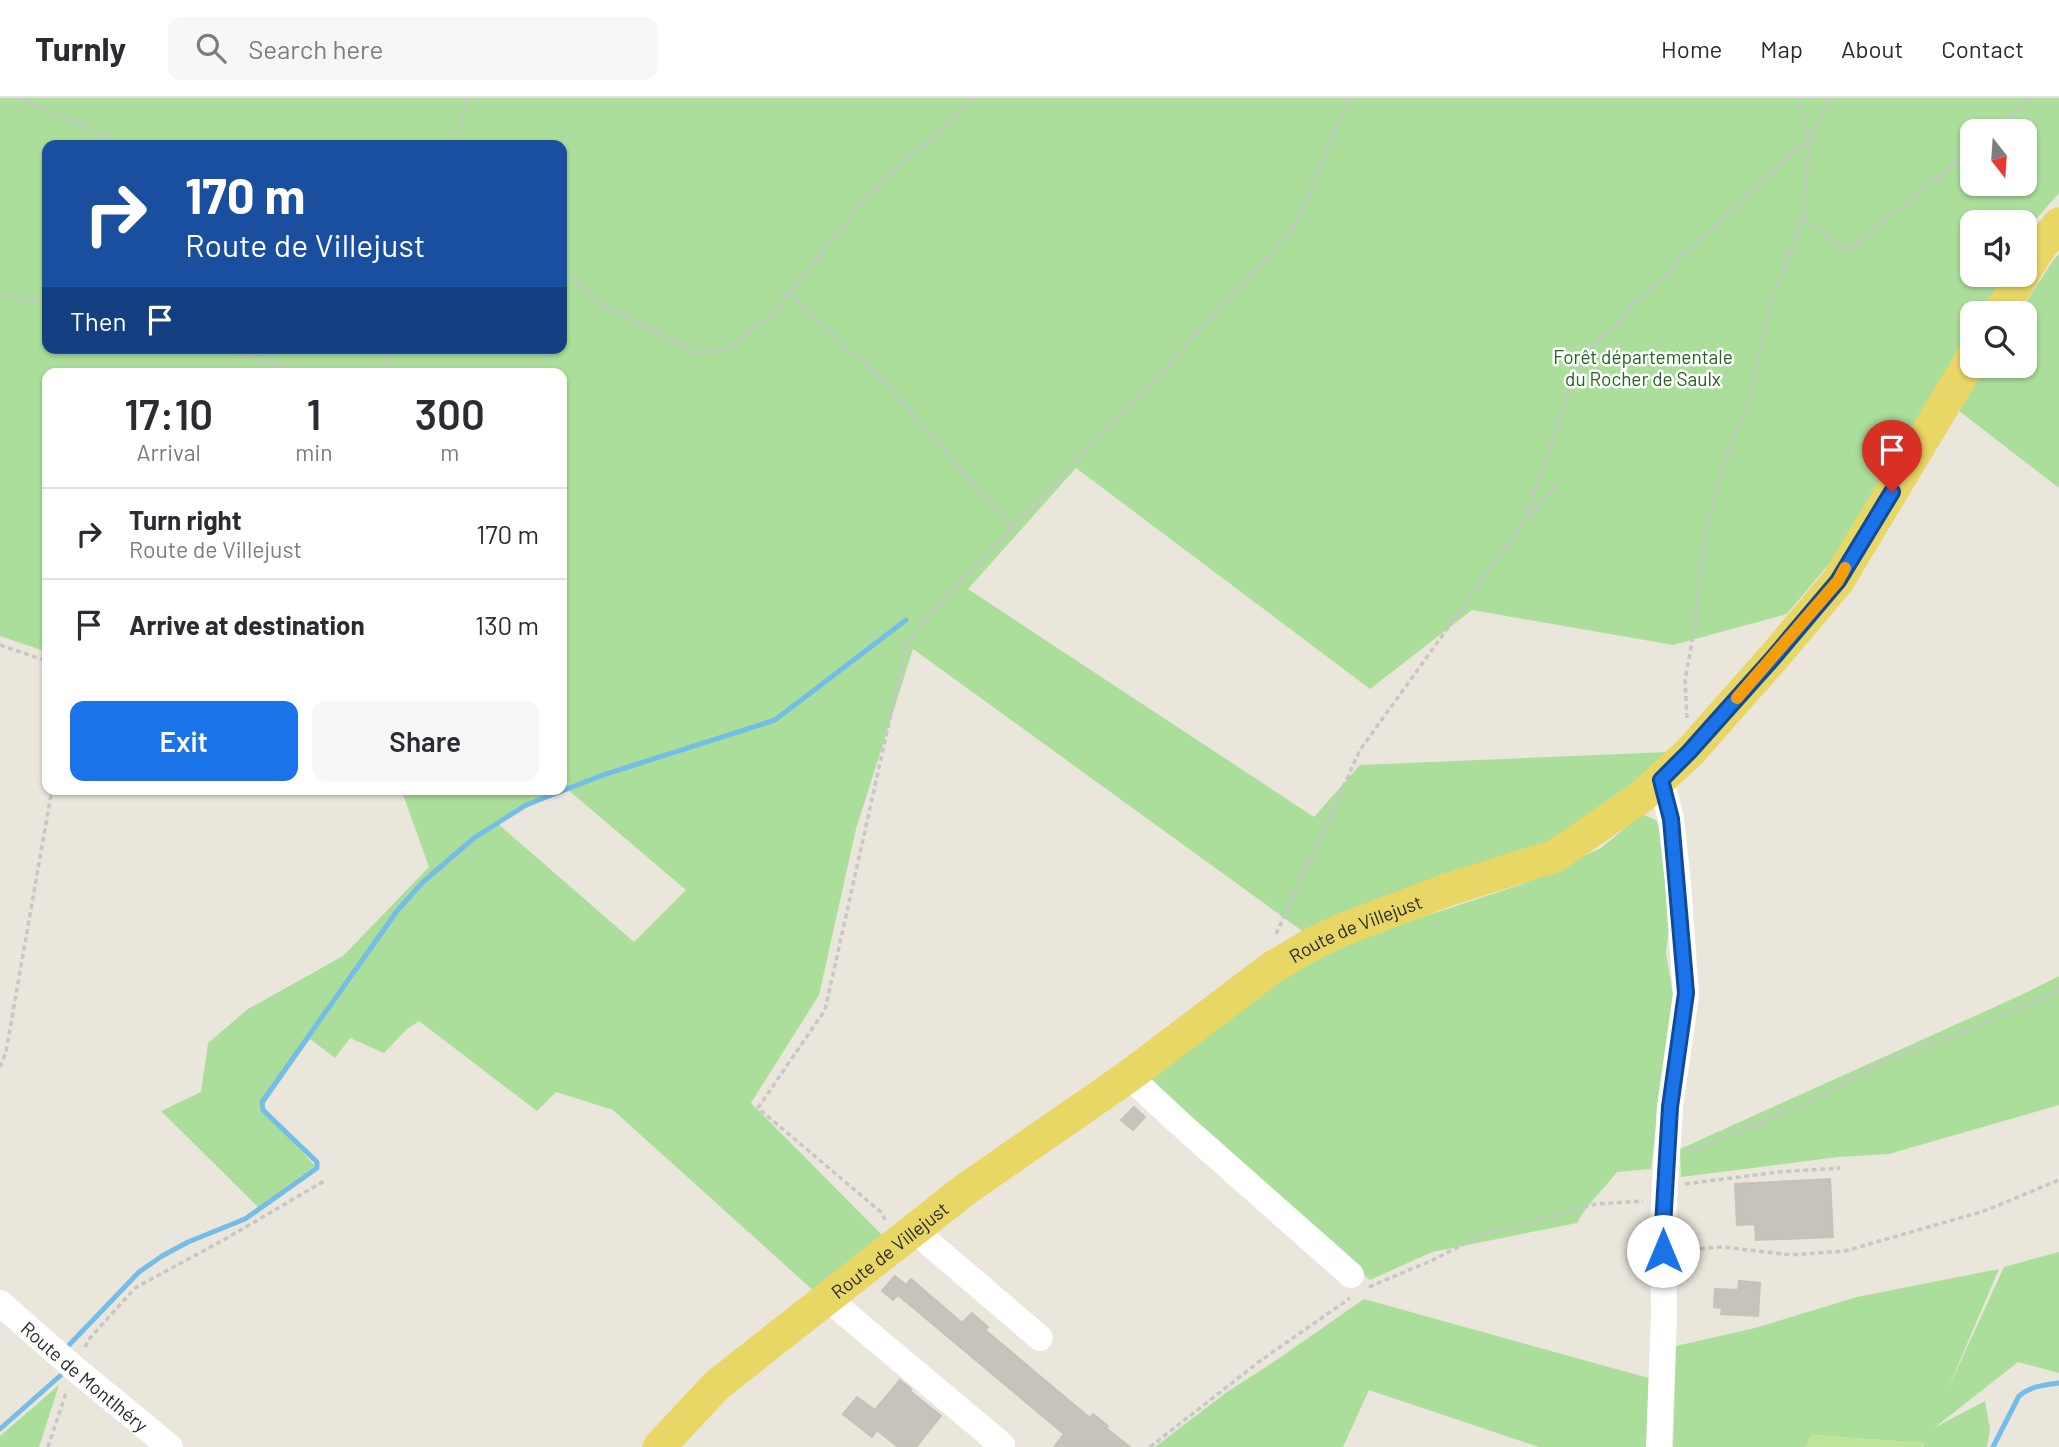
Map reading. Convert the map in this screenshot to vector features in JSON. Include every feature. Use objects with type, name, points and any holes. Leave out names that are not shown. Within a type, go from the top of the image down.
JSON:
[{"type":"main road","points":[[2037,252],[2059,224]]},
{"type":"main road","name":"Route de Villejust","points":[[660,1447],[717,1385],[966,1189],[1129,1076],[1273,967],[1343,929],[1450,889],[1555,856],[1605,824],[1661,780],[1773,658],[1838,581],[1960,378]]},
{"type":"street","points":[[1659,1447],[1664,1315],[1663,1251],[1670,1107],[1686,993],[1671,819],[1661,780]]},
{"type":"street","points":[[1129,1076],[1351,1275]]},
{"type":"street","points":[[906,1236],[1040,1338]]},
{"type":"street","points":[[828,1299],[1002,1445]]},
{"type":"street","name":"Route de Montlhéry","points":[[0,1303],[170,1447]]},
{"type":"path","points":[[19,98],[114,140]]},
{"type":"path","points":[[455,140],[468,98]]},
{"type":"path","points":[[567,275],[604,305],[697,354],[729,348],[770,316],[866,197],[975,98]]},
{"type":"path","points":[[906,1236],[758,1108],[825,1010],[907,642],[939,604],[1151,384],[1294,228],[1349,98]]},
{"type":"path","points":[[1689,752],[1685,680],[1695,625],[1704,537],[1724,463],[1748,402],[1772,300],[1803,217],[1809,139],[1798,98]]},
{"type":"path","points":[[1524,522],[1581,358],[1716,223],[1809,139],[1829,98]]},
{"type":"path","points":[[2007,119],[2032,98]]},
{"type":"path","points":[[1803,217],[1846,251],[1960,159]]},
{"type":"path","points":[[0,293],[42,303]]},
{"type":"path","points":[[789,293],[887,385],[1013,527]]},
{"type":"path","points":[[242,354],[283,368]]},
{"type":"path","points":[[1273,967],[1274,940],[1360,750],[1524,522],[1560,481]]},
{"type":"path","points":[[0,645],[42,659]]},
{"type":"path","points":[[0,1067],[6,1052],[51,795]]},
{"type":"path","points":[[1666,1182],[1724,1136],[1824,1095],[1882,1062],[1990,1021],[2059,990]]},
{"type":"path","points":[[1150,1447],[1260,1361],[1358,1292],[1435,1259],[1479,1236],[1666,1182],[1840,1168]]},
{"type":"path","points":[[1663,1251],[1723,1247],[1791,1255],[1845,1251],[1984,1211],[2059,1180]]},
{"type":"path","points":[[48,1447],[74,1368],[90,1338],[135,1288],[324,1181]]},
{"type":"green space","name":"Forêt départementale du Rocher de Saulx","points":[[0,98],[2059,98],[2059,193],[2037,218],[2037,210],[1960,210],[1960,287],[2005,287],[2000,301],[1960,301],[1960,378],[2037,378],[2037,301],[2027,301],[2059,254],[2059,488],[1958,410],[1787,614],[1673,645],[1472,610],[1370,689],[1076,468],[968,589],[1314,817],[1360,765],[1669,752],[1636,791],[1551,846],[1305,933],[913,649],[856,829],[819,995],[751,1103],[885,1238],[816,1293],[613,1110],[556,1092],[537,1111],[419,1021],[407,1029],[384,1053],[350,1038],[335,1058],[310,1039],[263,1106],[315,1166],[258,1207],[161,1111],[201,1092],[208,1043],[248,1009],[343,956],[429,867],[403,795],[554,795],[496,822],[634,942],[686,890],[567,789],[567,368],[42,368],[42,650],[0,636]]},
{"type":"green space","points":[[1642,814],[1656,820],[1667,842],[1670,919],[1666,953],[1673,995],[1651,1169],[1617,1172],[1577,1223],[1432,1252],[1370,1280],[1151,1080],[1309,958],[1362,937],[1523,884],[1601,848]]},
{"type":"green space","points":[[2059,976],[2059,1105],[1889,1154],[1838,1157],[1681,1177],[1680,1149]]},
{"type":"green space","points":[[2059,1252],[2059,1373],[2018,1362],[1934,1428],[1985,1401],[1990,1429],[1987,1447],[1923,1447],[1924,1443],[1812,1435],[1805,1447],[1673,1447],[1676,1346],[1755,1328],[1857,1297],[1999,1269],[1947,1391],[2004,1267]]},
{"type":"green space","points":[[1364,1299],[1656,1380],[1653,1447],[1539,1447],[1369,1390],[1343,1447],[1155,1447],[1227,1392]]},
{"type":"green space","points":[[59,1385],[39,1447],[0,1447],[0,1436]]},
{"type":"green space","points":[[1812,1435],[1924,1443],[1922,1447],[1805,1447]]},
{"type":"building","points":[[1134,1107],[1145,1117],[1133,1130],[1121,1120]]},
{"type":"building","points":[[1830,1179],[1833,1237],[1756,1240],[1755,1224],[1737,1225],[1735,1184]]},
{"type":"building","points":[[895,1276],[906,1285],[911,1279],[962,1323],[972,1313],[988,1327],[985,1330],[1090,1418],[1093,1414],[1130,1447],[1054,1447],[1064,1434],[898,1295],[893,1300],[882,1291]]},
{"type":"building","points":[[1739,1281],[1760,1283],[1758,1316],[1721,1314],[1722,1308],[1714,1307],[1715,1289],[1738,1290]]},
{"type":"building","points":[[900,1380],[941,1416],[916,1447],[898,1447],[877,1430],[872,1437],[843,1414],[857,1397],[875,1410]]},
{"type":"waterway","points":[[567,789],[775,720],[906,620]]},
{"type":"waterway","points":[[69,1345],[139,1272],[188,1242],[245,1219],[317,1168],[317,1162],[263,1110],[262,1102],[397,911],[423,882],[474,838],[526,805],[552,795]]},
{"type":"waterway","points":[[0,1429],[61,1375]]},
{"type":"waterway","points":[[1993,1447],[2019,1396],[2033,1388],[2059,1383]]},
{"type":"slow traffic","points":[[1737,698],[1838,581],[1845,568]]},
{"type":"route","points":[[1663,1251],[1670,1107],[1686,993],[1671,819],[1661,780],[1773,658],[1838,581],[1892,492]]}]
